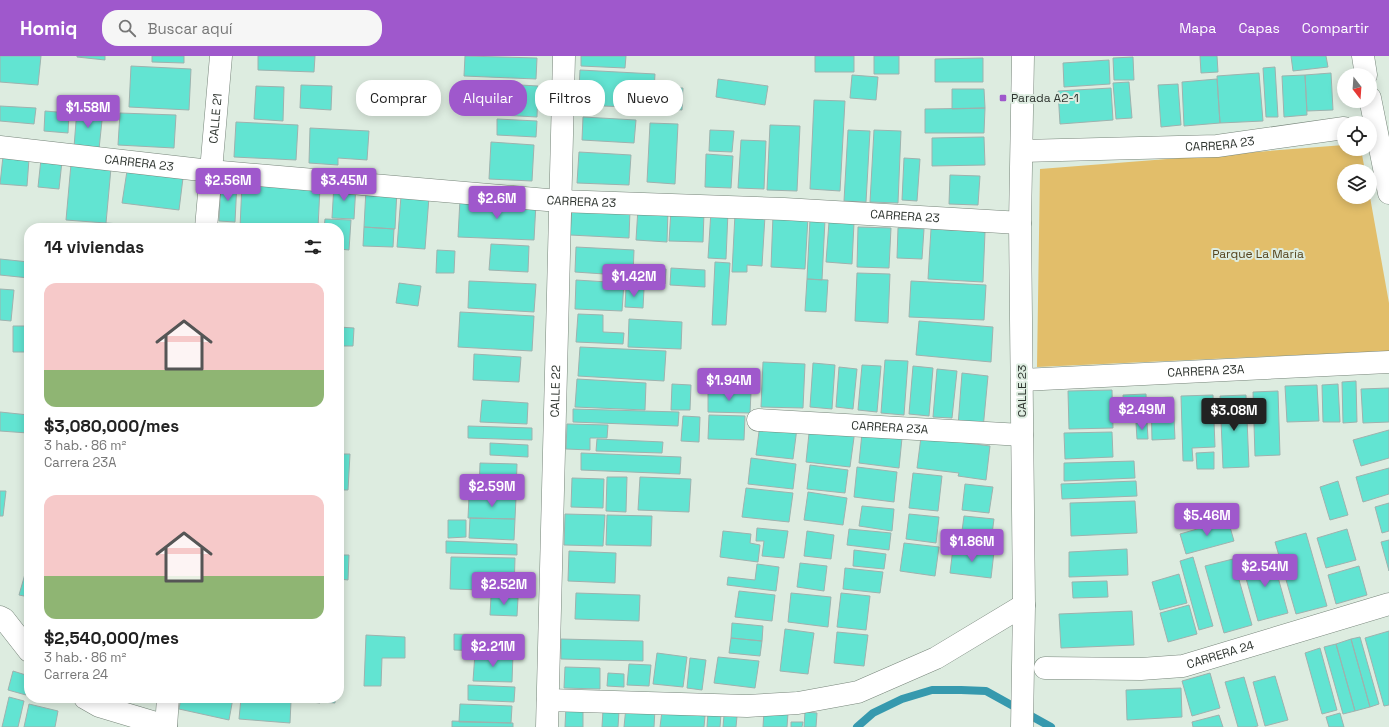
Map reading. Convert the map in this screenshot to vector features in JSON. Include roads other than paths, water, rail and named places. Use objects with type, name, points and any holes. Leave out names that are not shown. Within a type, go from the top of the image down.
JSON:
[{"type":"street","name":"CALLE 21","points":[[206,223],[221,56]]},
{"type":"street","name":"CALLE 22","points":[[547,727],[559,201],[564,56]]},
{"type":"street","name":"CALLE 23","points":[[1022,727],[1024,605],[1020,222],[1023,56]]},
{"type":"street","points":[[1363,56],[1365,68]]},
{"type":"street","points":[[1373,108],[1378,122],[1389,193]]},
{"type":"street","name":"CARRERA 23","points":[[1022,151],[1217,146],[1337,129]]},
{"type":"street","name":"CARRERA 23","points":[[0,147],[210,171],[559,201],[784,209],[1020,222]]},
{"type":"street","name":"CARRERA 23A","points":[[1022,380],[1389,362]]},
{"type":"street","name":"CARRERA 23A","points":[[758,420],[1022,435]]},
{"type":"street","name":"CARRERA 24","points":[[1045,668],[1141,669],[1183,666],[1389,604]]},
{"type":"street","points":[[548,700],[747,706],[798,703],[858,692],[936,658],[1024,605]]},
{"type":"street","points":[[0,617],[4,619],[24,645]]},
{"type":"street","points":[[94,703],[99,706],[166,726],[168,703]]},
{"type":"waterway","points":[[857,727],[873,713],[902,699],[932,690],[986,691],[1051,727]]},
{"type":"place","name":"Parada A2-1","points":[[1003,98]]},
{"type":"park label","name":"Parque La María","points":[[1258,254]]}]
